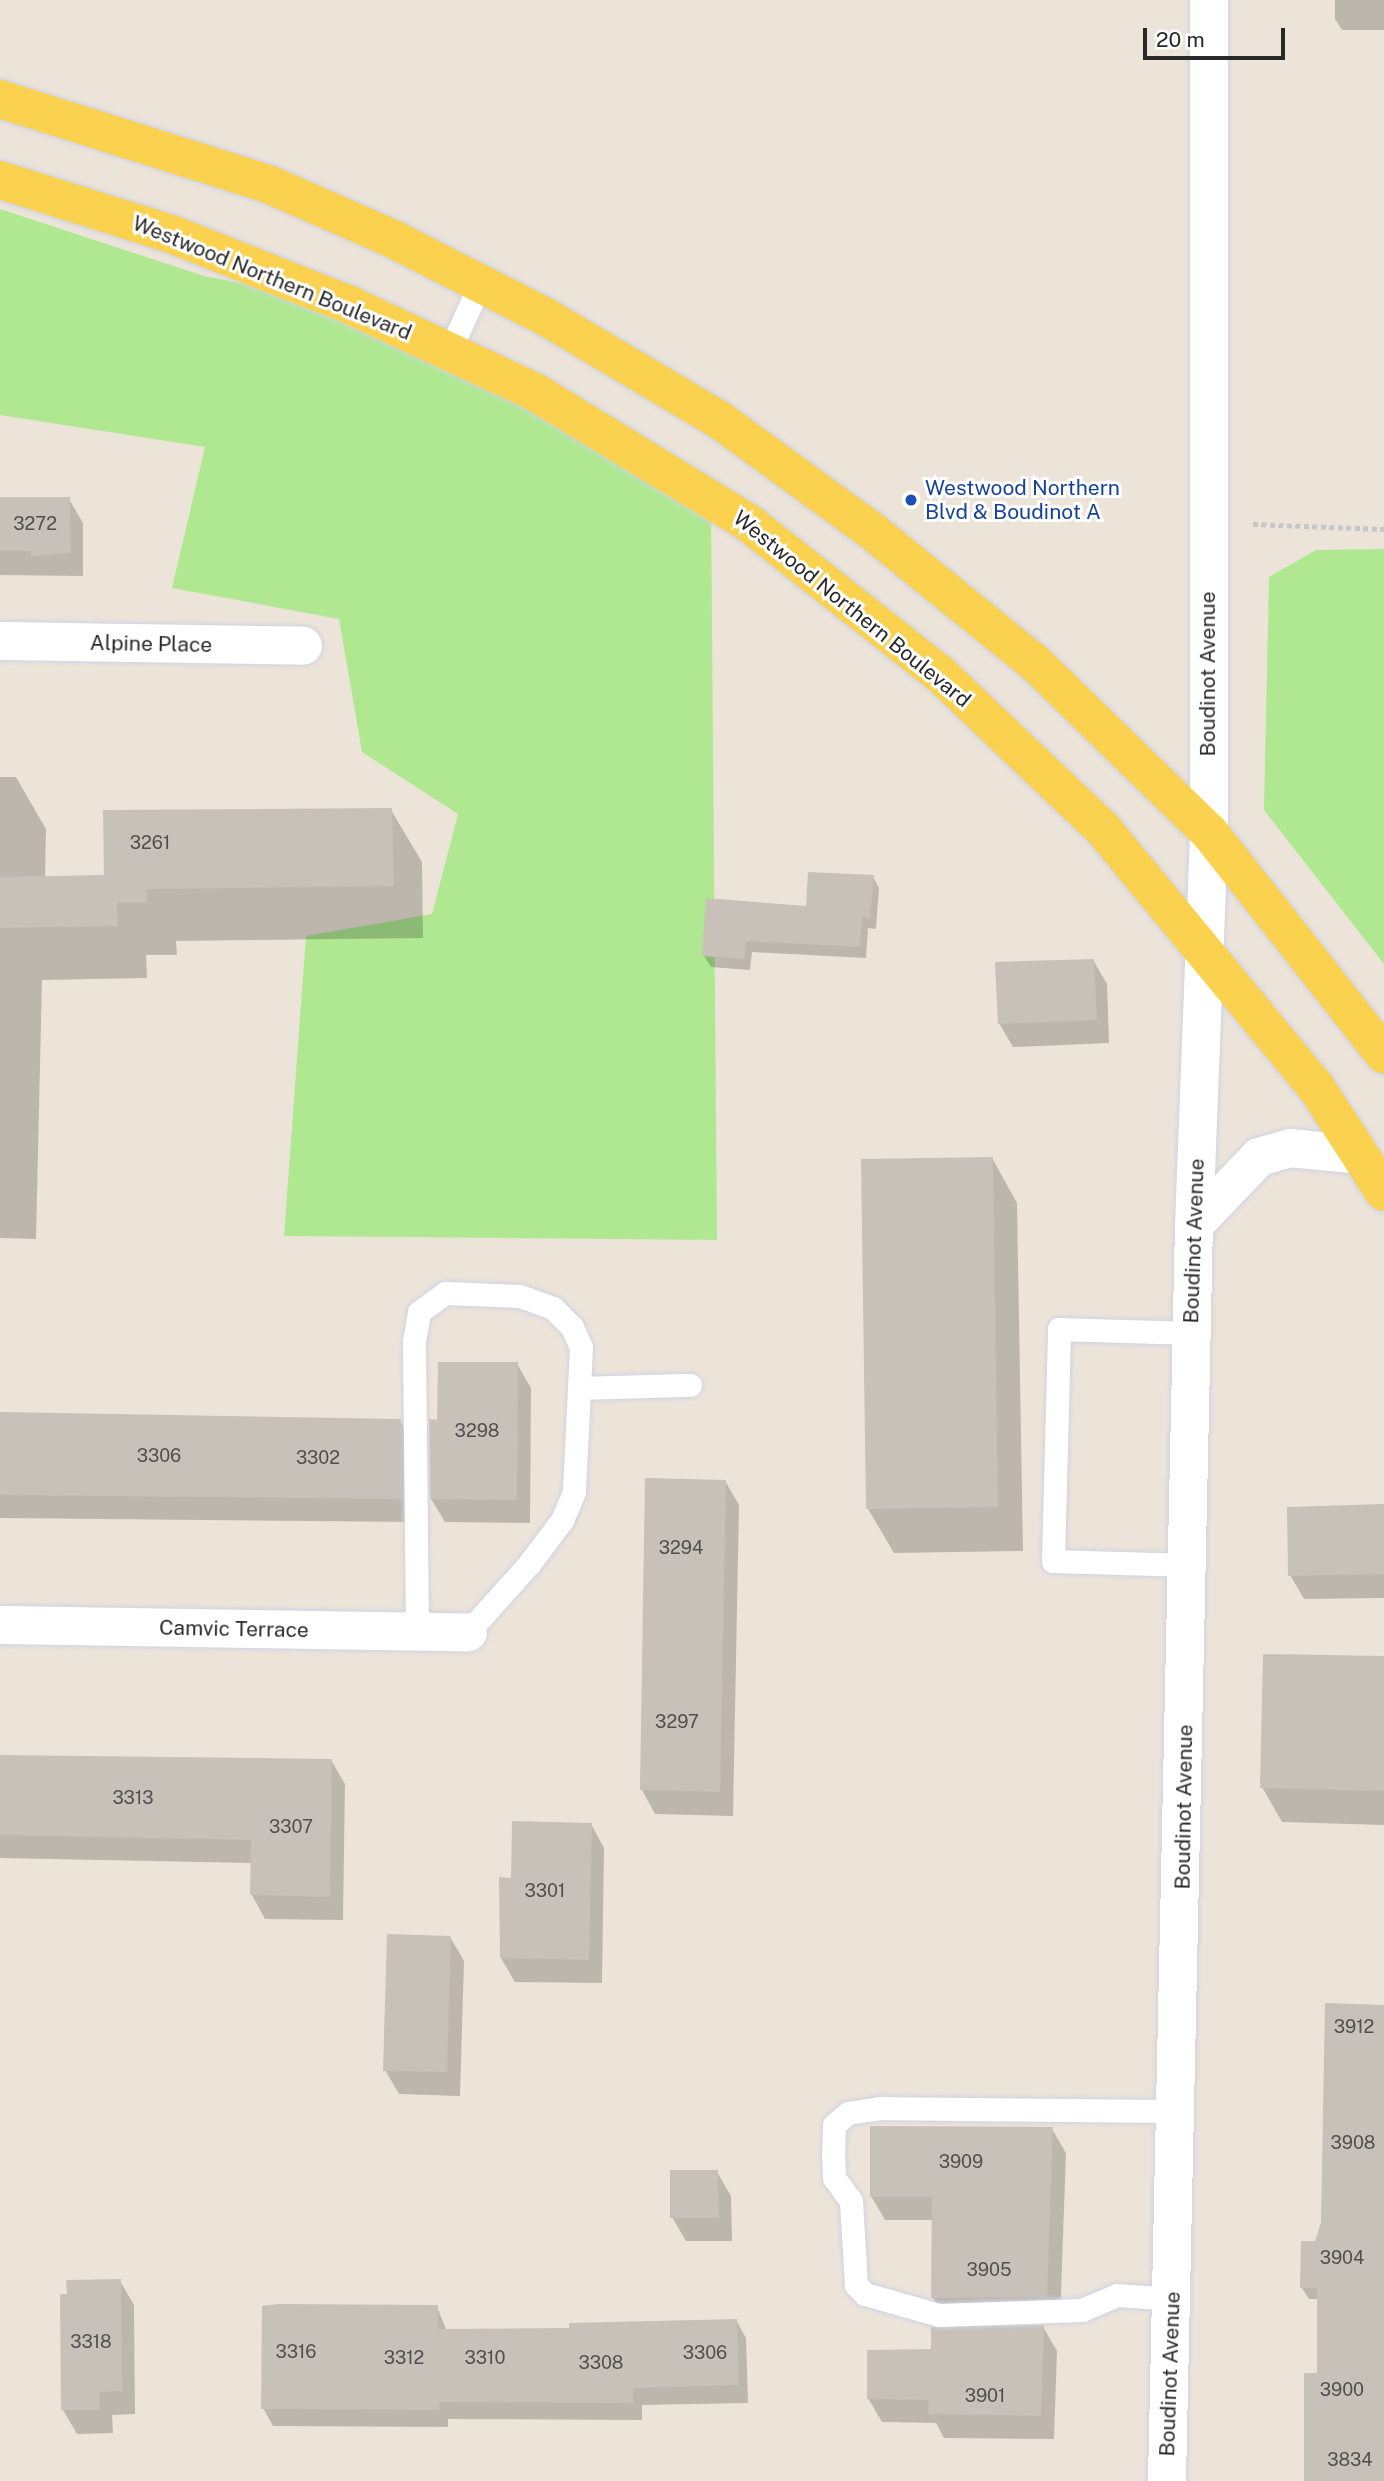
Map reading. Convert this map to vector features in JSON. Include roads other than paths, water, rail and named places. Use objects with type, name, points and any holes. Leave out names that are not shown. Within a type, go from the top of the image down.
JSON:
[{"type":"main road","points":[[0,99],[268,184],[393,239],[546,317],[722,421],[872,531],[1034,662],[1209,832],[1384,1054]]},
{"type":"main road","name":"Westwood Northern Boulevard","points":[[0,180],[171,234],[350,305],[535,392],[750,524],[908,648],[1103,830],[1316,1087],[1384,1192]]},
{"type":"street","name":"Boudinot Avenue","points":[[1167,2481],[1194,1225],[1209,832],[1209,0]]},
{"type":"street","name":"Alpine Place","points":[[0,641],[303,646]]},
{"type":"street","points":[[1194,1225],[1259,1157],[1290,1148],[1360,1155]]},
{"type":"street","name":"Camvic Terrace","points":[[0,1625],[468,1632]]},
{"type":"lane","points":[[449,352],[480,284]]},
{"type":"lane","points":[[417,1632],[414,1340],[419,1312],[445,1293],[520,1296],[553,1308],[572,1327],[581,1347],[574,1492],[562,1520],[529,1564],[468,1632]]},
{"type":"lane","points":[[1188,1565],[1053,1561],[1053,1548],[1059,1329],[1192,1333]]},
{"type":"lane","points":[[580,1388],[690,1385]]},
{"type":"lane","points":[[1172,2299],[1116,2295],[1082,2310],[939,2315],[865,2294],[856,2285],[853,2211],[834,2178],[833,2155],[835,2125],[848,2113],[881,2108],[1177,2110]]},
{"type":"place","name":"Westwood Northern Blvd & Boudinot A","points":[[911,500]]}]
